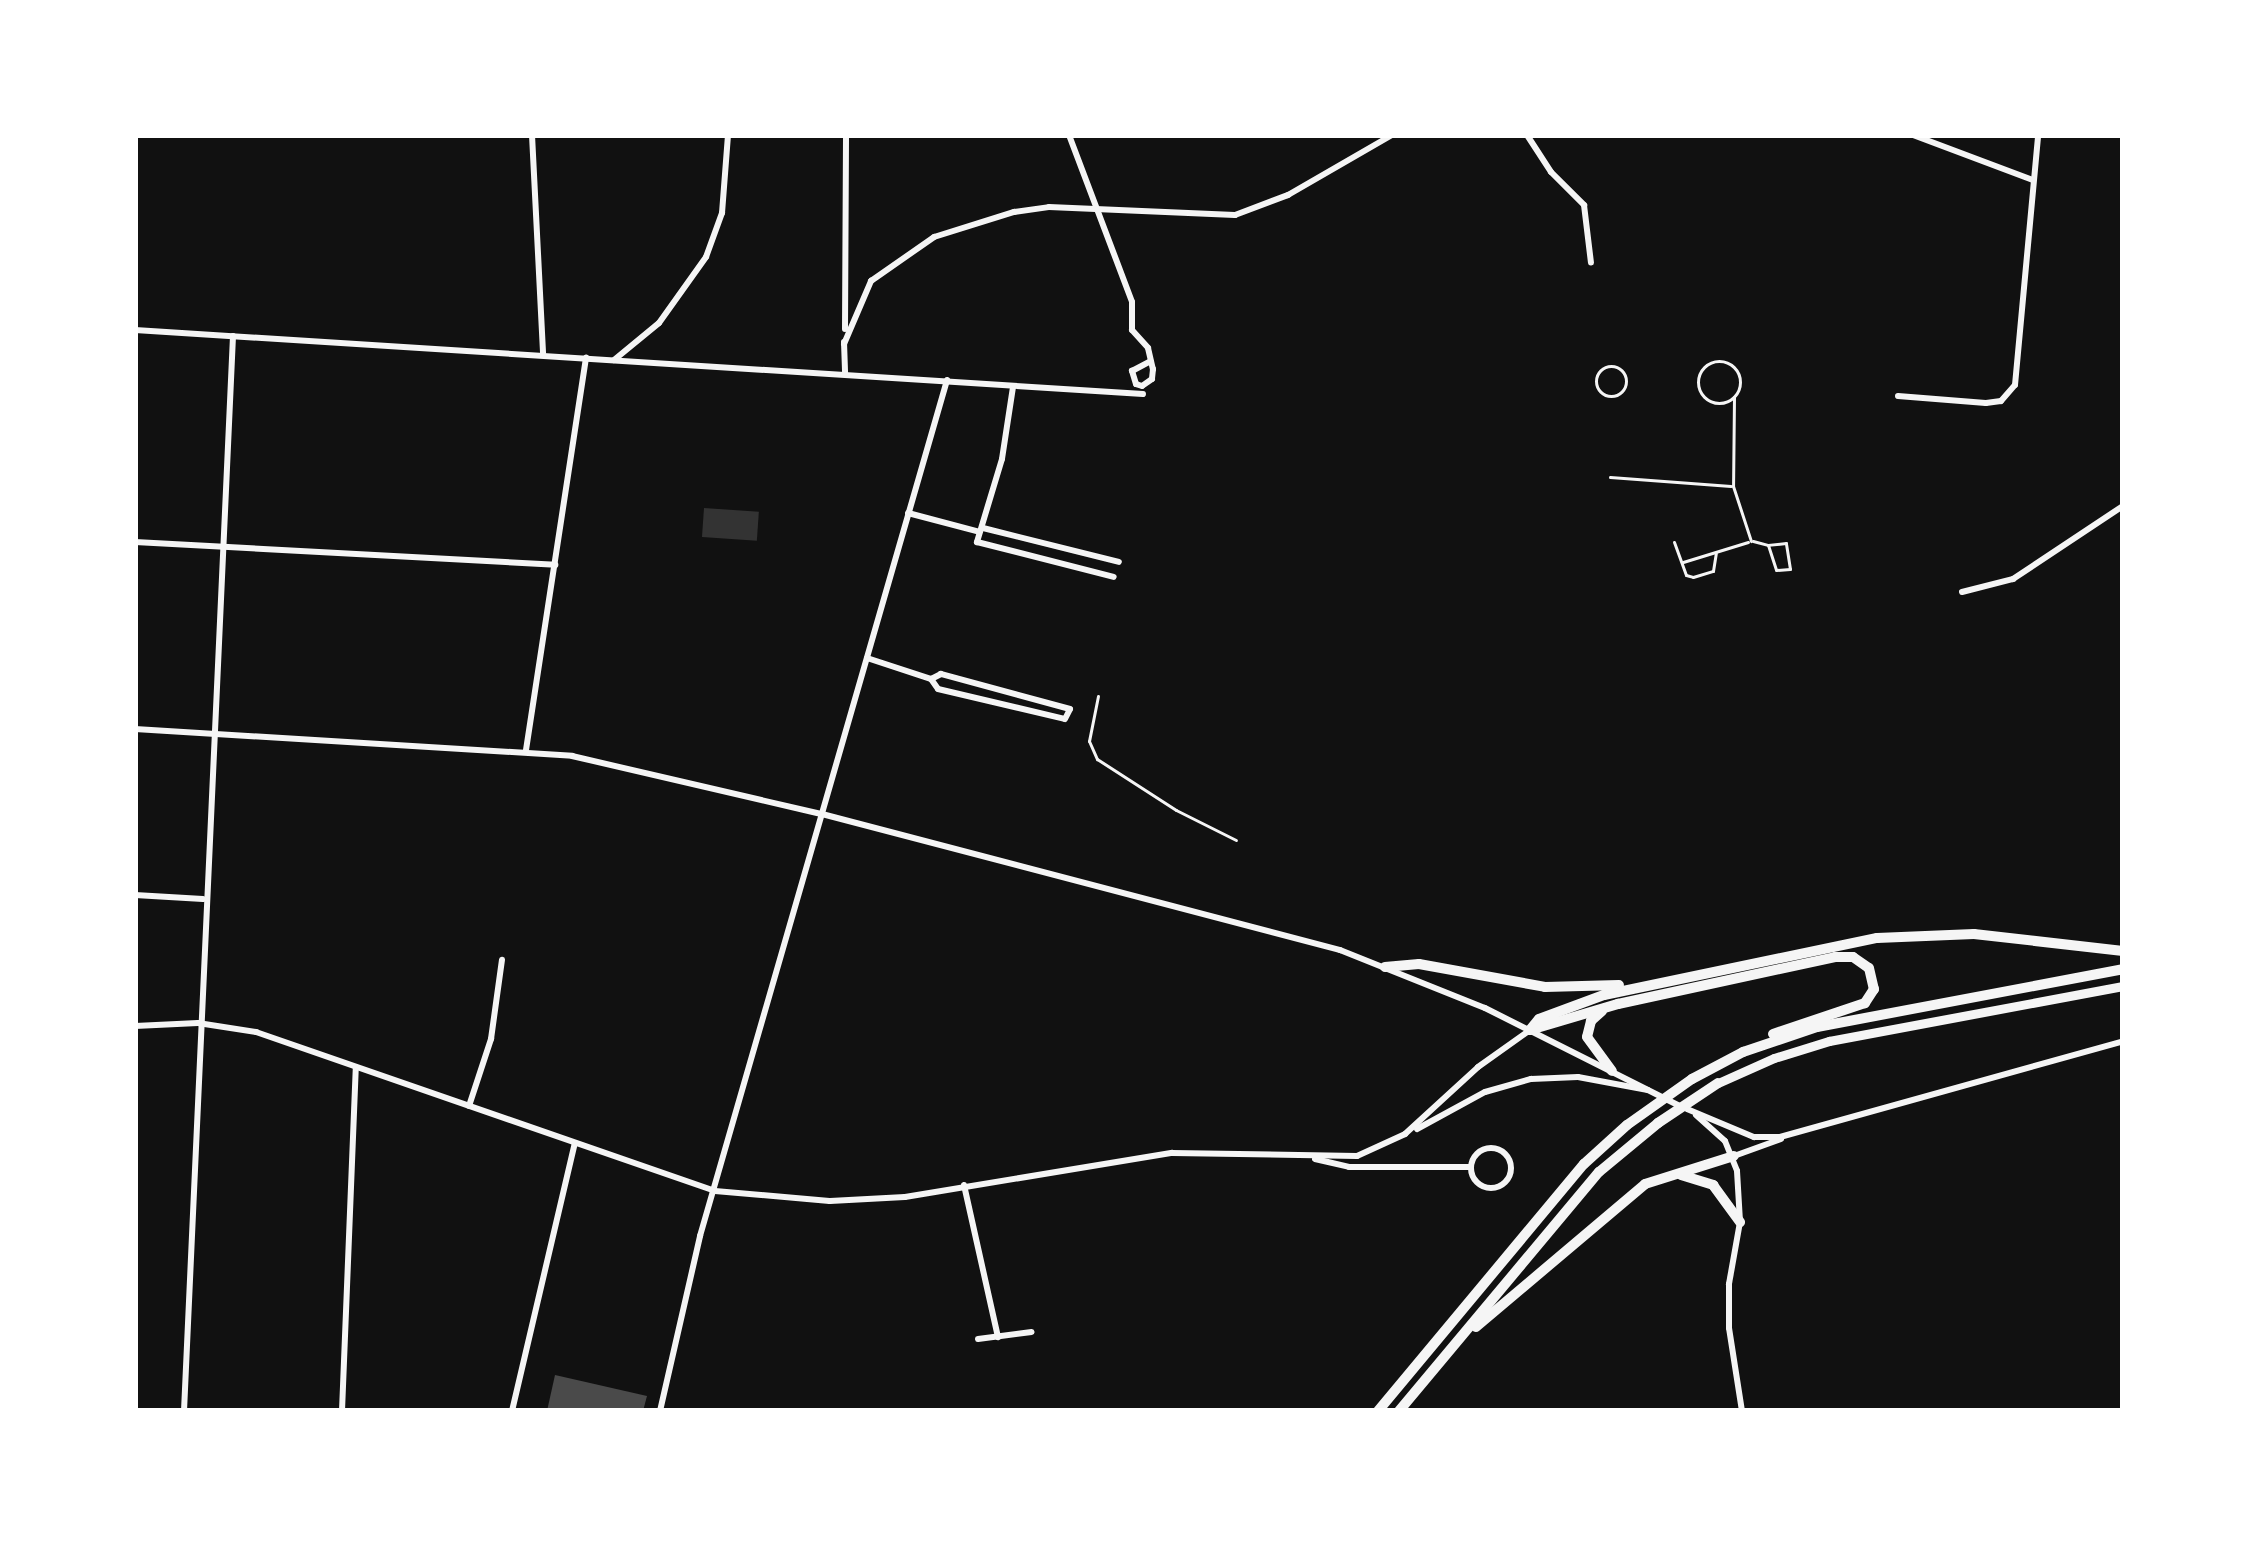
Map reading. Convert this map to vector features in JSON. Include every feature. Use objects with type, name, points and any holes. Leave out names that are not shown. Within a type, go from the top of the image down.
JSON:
[{"type":"highway","points":[[1530,1030],[1539,1019],[1566,1007],[1652,982],[1916,934],[1994,935],[2123,951]]},
{"type":"highway","points":[[1378,1411],[1558,1193],[1632,1121],[1700,1074],[1778,1031],[1865,1003],[1874,988],[1869,968],[1853,957],[1835,957],[1618,1004],[1530,1030]]},
{"type":"highway","points":[[1385,967],[1419,964],[1558,988],[1652,982]]},
{"type":"highway","points":[[1743,1052],[1836,1022],[2123,969]]},
{"type":"highway","points":[[1400,1411],[1585,1188],[1648,1130],[1718,1084],[1792,1051],[1849,1036],[2123,986]]},
{"type":"highway","points":[[1612,1071],[1592,1048],[1587,1029],[1598,1014],[1618,1004]]},
{"type":"highway","points":[[1451,1348],[1638,1188],[1734,1156]]},
{"type":"highway","points":[[1666,1175],[1694,1176],[1713,1185],[1740,1222]]},
{"type":"street","points":[[532,135],[543,354]]},
{"type":"street","points":[[614,359],[659,323],[706,257],[722,213],[728,135]]},
{"type":"street","points":[[845,373],[846,135]]},
{"type":"street","points":[[1069,135],[1132,302],[1132,330],[1151,361]]},
{"type":"street","points":[[844,344],[872,280],[909,250],[1014,212],[1093,208],[1235,215],[1255,211],[1392,135]]},
{"type":"street","points":[[1527,135],[1551,172],[1584,205],[1591,263]]},
{"type":"street","points":[[1912,135],[2035,180]]},
{"type":"street","points":[[1898,395],[1986,403],[2010,394],[2019,362],[2038,135]]},
{"type":"street","points":[[135,330],[1143,394]]},
{"type":"street","points":[[184,1411],[203,899],[232,336]]},
{"type":"street","points":[[526,750],[586,358]]},
{"type":"street","points":[[670,1411],[660,1411],[715,1192],[947,380]]},
{"type":"street","points":[[980,534],[1002,459],[1013,387]]},
{"type":"street","points":[[1962,592],[2013,579],[2123,506]]},
{"type":"street","points":[[908,513],[1114,577]]},
{"type":"street","points":[[980,534],[1119,562]]},
{"type":"street","points":[[135,542],[555,565]]},
{"type":"street","points":[[867,658],[931,679],[938,689],[1065,719],[1070,709],[941,674],[931,679]]},
{"type":"street","points":[[135,729],[526,750],[619,765],[822,814],[1250,922],[1385,967],[1754,1137],[1791,1135]]},
{"type":"street","points":[[135,896],[203,899]]},
{"type":"street","points":[[469,1106],[490,1040],[502,961]]},
{"type":"street","points":[[135,1026],[199,1023],[256,1032],[715,1192],[872,1201],[1172,1153],[1315,1159],[1357,1156],[1486,1092],[1531,1079],[1578,1077],[1648,1090]]},
{"type":"street","points":[[1392,1142],[1492,1056],[1530,1030]]},
{"type":"street","points":[[1734,1156],[1791,1135],[2123,1041]]},
{"type":"street","points":[[343,1411],[356,1066]]},
{"type":"street","points":[[1687,1109],[1718,1132],[1734,1156],[1740,1222],[1730,1284],[1730,1328],[1742,1411]]},
{"type":"street","points":[[512,1411],[575,1142]]},
{"type":"street","points":[[1491,1148],[1505,1154],[1510,1170],[1504,1183],[1489,1188],[1474,1180],[1471,1167],[1477,1154],[1491,1148]]},
{"type":"street","points":[[1315,1159],[1349,1166],[1471,1167]]},
{"type":"street","points":[[964,1185],[998,1337]]},
{"type":"street","points":[[978,1339],[1032,1332]]},
{"type":"lane","points":[[1734,397],[1714,403],[1703,395],[1698,382],[1702,369],[1714,361],[1733,365],[1740,378],[1734,397],[1733,486],[1751,541]]},
{"type":"lane","points":[[1607,366],[1622,369],[1625,388],[1613,396],[1603,393],[1596,381],[1599,371],[1607,366]]},
{"type":"lane","points":[[1610,477],[1733,486]]},
{"type":"lane","points":[[1681,562],[1751,541],[1786,542],[1790,569],[1775,570],[1768,544]]},
{"type":"lane","points":[[1674,542],[1693,577],[1713,571],[1716,554]]},
{"type":"lane","points":[[1098,696],[1089,741],[1097,759],[1176,810],[1236,840]]},
{"type":"shaded area","points":[[704,508],[759,512],[757,541],[702,537]]},
{"type":"building","points":[[555,1375],[647,1396],[643,1411],[547,1411]]}]
